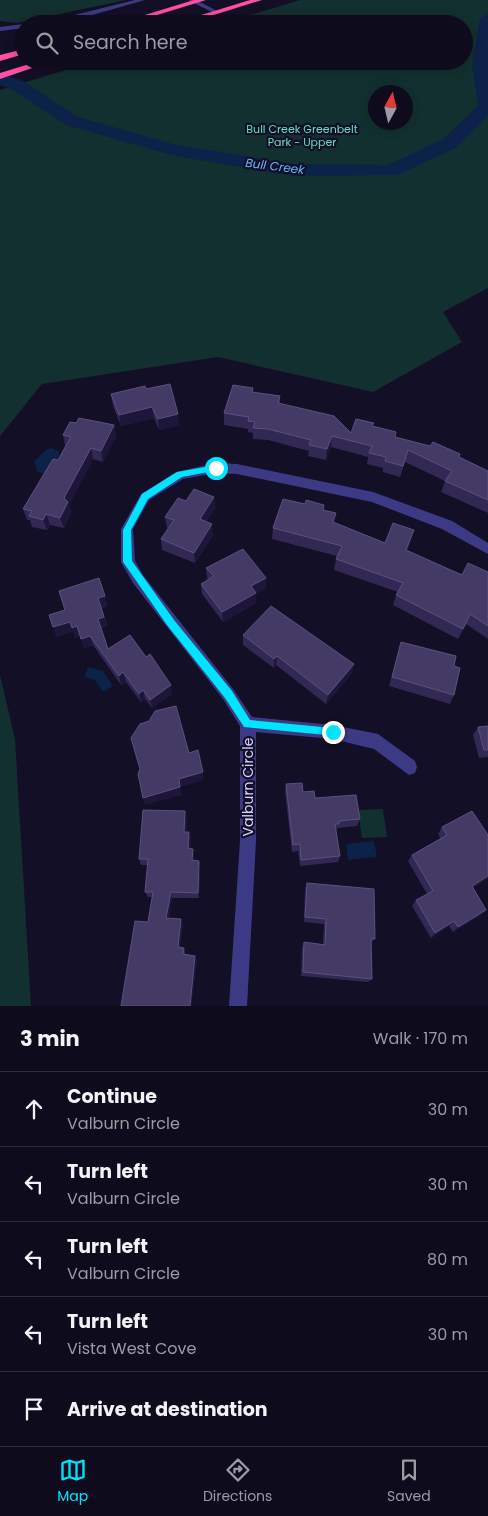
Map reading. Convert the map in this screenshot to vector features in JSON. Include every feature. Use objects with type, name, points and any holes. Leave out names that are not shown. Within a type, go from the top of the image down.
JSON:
[{"type":"highway","points":[[206,15],[258,0]]},
{"type":"highway","points":[[149,15],[196,1]]},
{"type":"highway","points":[[2,57],[15,53]]},
{"type":"highway","points":[[0,76],[20,70]]},
{"type":"street","points":[[79,15],[142,0]]},
{"type":"street","points":[[196,1],[216,12]]},
{"type":"street","points":[[0,29],[15,27]]},
{"type":"street","name":"Valburn Circle","points":[[238,1006],[248,840],[248,724],[228,694],[170,623],[128,562],[127,530],[145,496],[180,475],[216,468],[237,469],[372,497],[448,525],[488,549]]},
{"type":"street","points":[[248,724],[333,732],[378,742],[408,767]]},
{"type":"green space","points":[[0,0],[126,0],[55,15],[15,15],[15,23],[0,21]]},
{"type":"green space","name":"Bull Creek Greenbelt Park - Upper","points":[[300,0],[488,0],[488,288],[443,312],[462,342],[373,392],[218,357],[42,384],[0,436],[0,90],[66,70],[473,70],[473,15],[251,15]]},
{"type":"green space","points":[[0,675],[15,739],[31,1006],[0,1006]]},
{"type":"green space","points":[[383,809],[387,837],[362,838],[358,810]]},
{"type":"water","points":[[52,448],[59,451],[59,456],[45,474],[38,472],[34,462],[47,449]]},
{"type":"water","points":[[88,667],[103,671],[113,686],[103,692],[95,680],[84,677]]},
{"type":"water","points":[[374,841],[377,857],[348,860],[346,844]]},
{"type":"building","points":[[170,384],[178,414],[158,419],[152,407],[119,415],[111,394],[145,386],[146,389]]},
{"type":"building","points":[[233,385],[253,388],[252,392],[280,396],[278,403],[334,416],[351,433],[356,419],[374,423],[372,426],[396,432],[395,437],[430,446],[433,442],[460,454],[459,457],[488,471],[488,500],[445,481],[452,471],[408,450],[403,466],[385,461],[386,457],[369,453],[372,446],[332,436],[327,449],[309,445],[311,440],[268,429],[253,428],[255,422],[248,421],[249,417],[224,413]]},
{"type":"building","points":[[79,418],[114,425],[101,451],[91,448],[64,498],[68,502],[60,518],[46,514],[43,520],[29,516],[32,511],[23,509],[53,459],[58,460],[71,437],[63,435],[70,422],[76,423]]},
{"type":"building","points":[[194,489],[214,497],[200,519],[212,524],[194,553],[161,539],[174,520],[165,517],[178,498],[186,501]]},
{"type":"building","points":[[283,499],[305,504],[306,500],[324,505],[323,510],[336,513],[333,522],[385,543],[393,523],[414,530],[406,550],[462,575],[468,563],[488,572],[488,626],[470,614],[463,629],[396,595],[403,583],[336,559],[342,546],[273,528]]},
{"type":"building","points":[[243,549],[266,578],[251,586],[256,593],[222,612],[201,584],[214,576],[206,568]]},
{"type":"building","points":[[99,578],[105,596],[98,598],[104,617],[98,619],[108,649],[130,635],[146,657],[150,654],[171,685],[150,700],[143,690],[139,694],[123,672],[119,676],[90,636],[81,639],[77,626],[72,628],[70,622],[53,627],[49,615],[65,610],[59,591]]},
{"type":"building","points":[[271,606],[354,664],[328,695],[277,656],[274,659],[243,635]]},
{"type":"building","points":[[401,642],[456,656],[454,666],[460,668],[454,695],[392,677]]},
{"type":"building","points":[[176,706],[189,753],[198,750],[203,772],[179,779],[180,787],[143,798],[138,774],[140,769],[131,738],[140,724],[149,721],[155,711]]},
{"type":"building","points":[[488,726],[488,750],[484,750],[478,727]]},
{"type":"building","points":[[302,783],[303,792],[314,791],[315,798],[356,795],[360,819],[339,821],[339,824],[335,824],[340,856],[301,860],[300,844],[293,845],[286,784]]},
{"type":"building","points":[[143,810],[185,811],[184,832],[189,832],[188,848],[193,849],[192,860],[199,861],[198,893],[171,892],[166,918],[181,919],[178,947],[184,948],[183,954],[195,956],[190,1006],[121,1006],[135,921],[148,922],[153,892],[145,892],[148,859],[139,859]]},
{"type":"building","points":[[472,811],[488,835],[488,876],[472,886],[486,910],[458,927],[454,921],[435,933],[416,900],[433,891],[412,855],[447,835],[442,827]]},
{"type":"building","points":[[307,883],[374,889],[375,939],[371,938],[372,979],[303,972],[304,942],[325,945],[326,919],[305,917]]},
{"type":"waterway","name":"Bull Creek","points":[[0,79],[17,85],[72,121],[171,149],[293,170],[391,171],[450,143],[487,107],[480,65],[488,19]]},
{"type":"route","points":[[216,468],[180,475],[145,496],[127,530],[128,562],[170,623],[228,694],[248,724],[333,732]]}]
